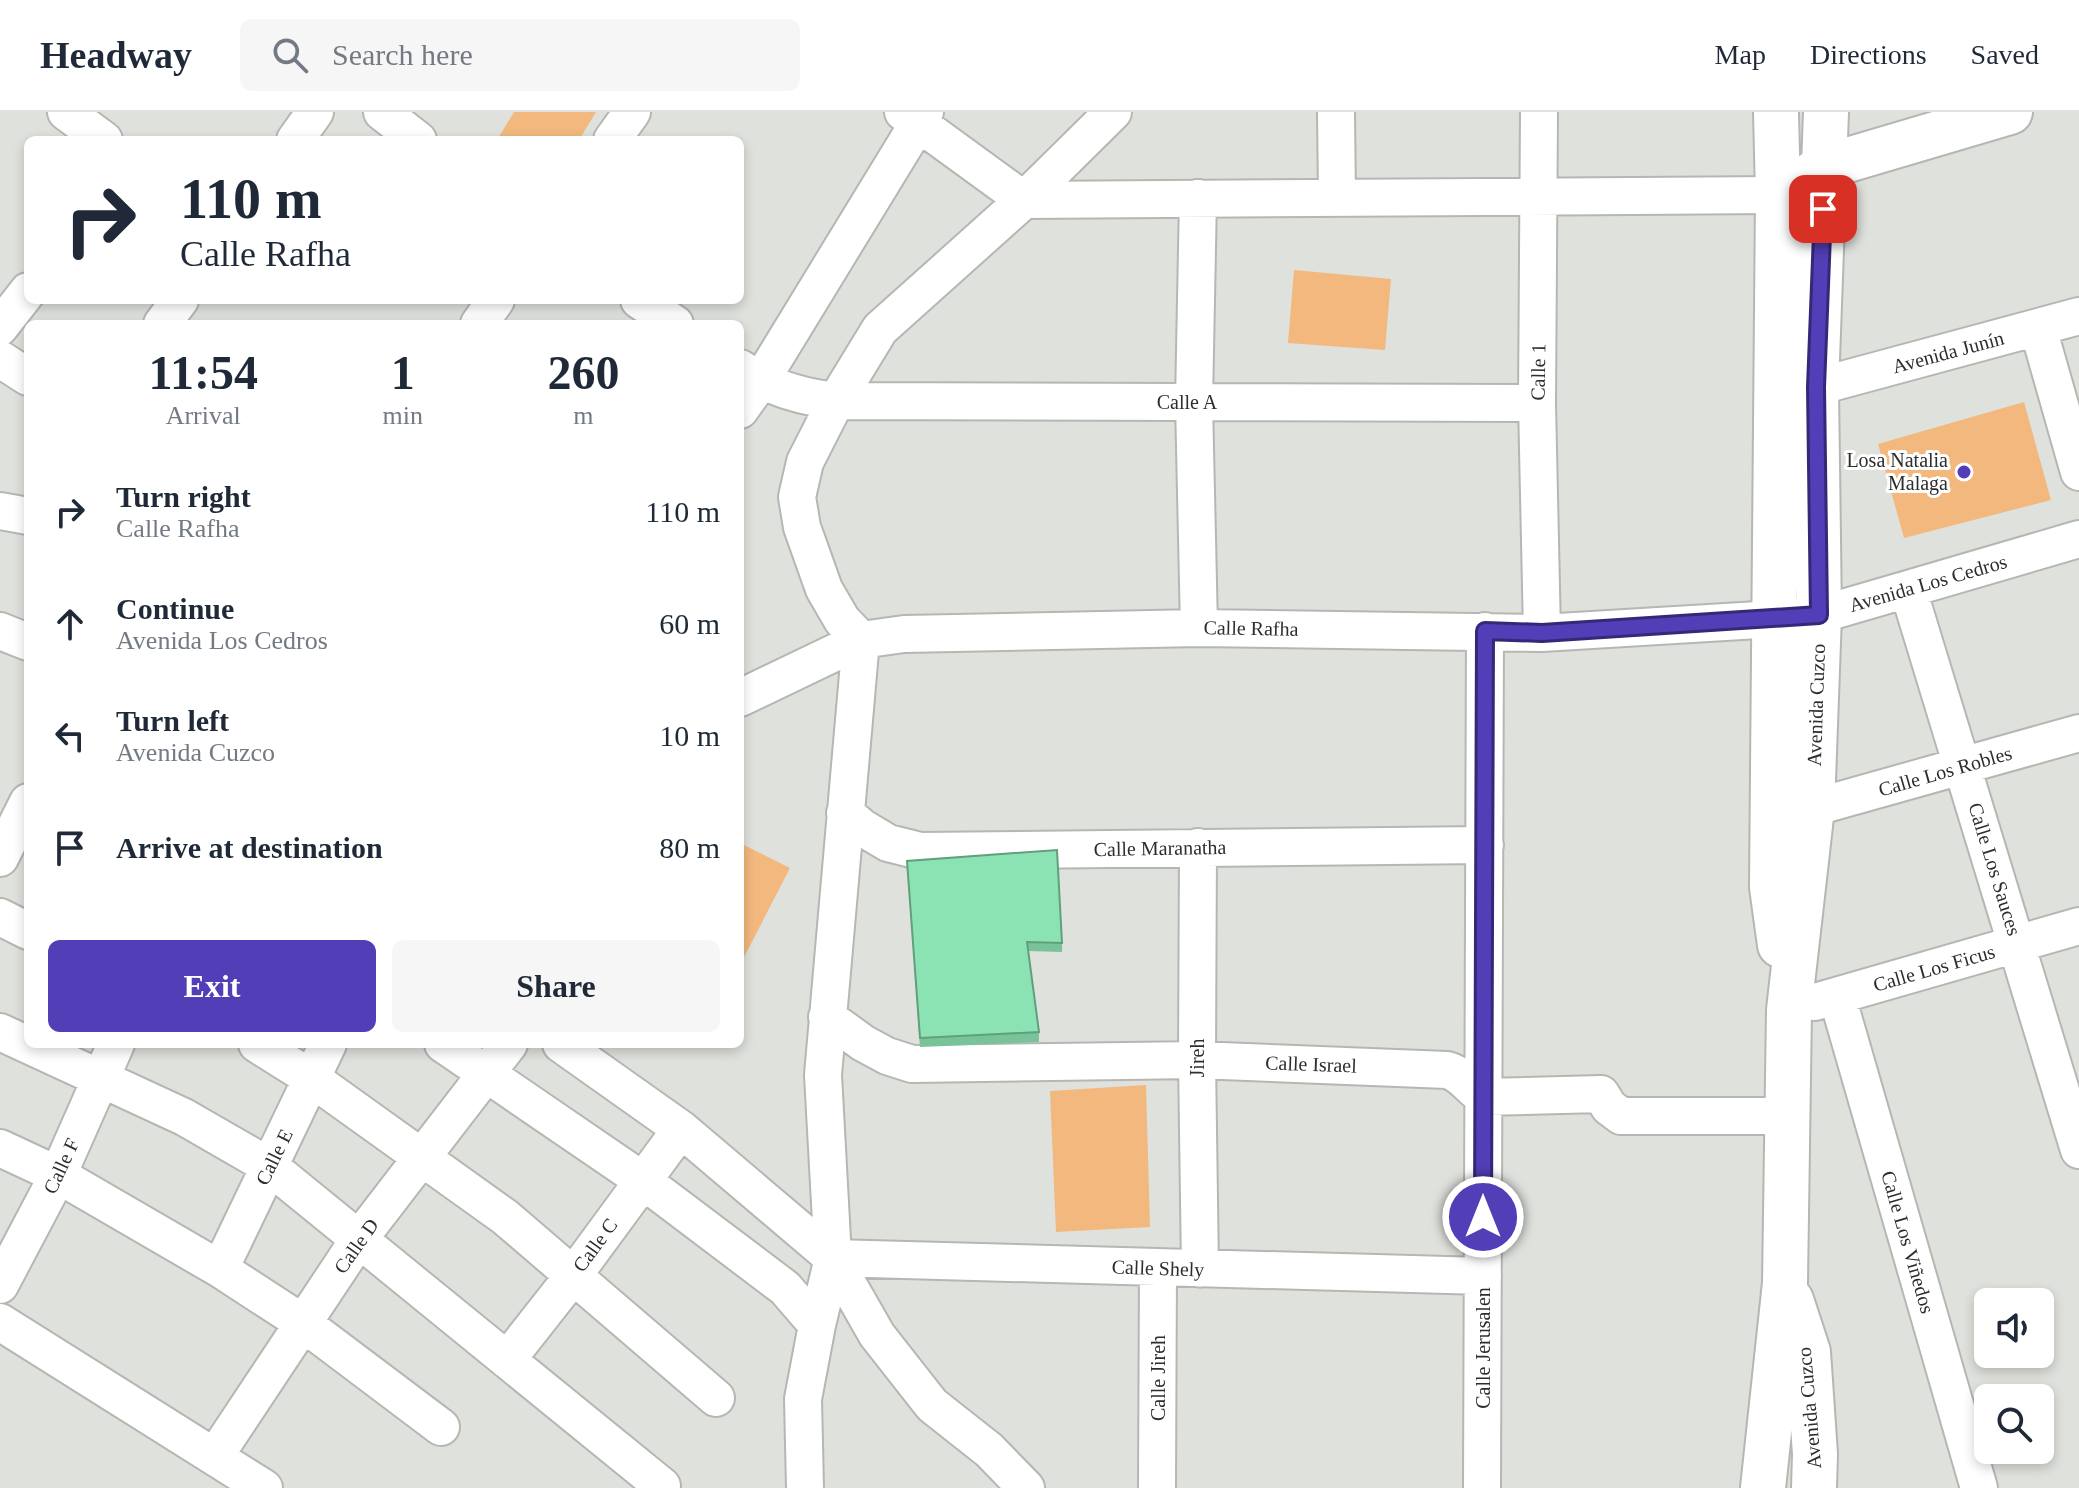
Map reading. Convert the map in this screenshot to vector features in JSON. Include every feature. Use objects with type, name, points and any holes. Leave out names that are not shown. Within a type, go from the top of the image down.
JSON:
[{"type":"street","points":[[66,112],[99,136]]},
{"type":"street","points":[[298,136],[315,112]]},
{"type":"street","points":[[382,112],[413,136]]},
{"type":"street","points":[[615,136],[632,112]]},
{"type":"street","points":[[805,1488],[803,1399],[833,1258],[823,1075],[861,640],[842,620],[824,589],[802,527],[797,497],[805,462],[836,401],[880,329],[1024,200],[1113,112]]},
{"type":"street","points":[[1336,112],[1337,198]]},
{"type":"street","name":"Calle 1","points":[[1539,112],[1537,403],[1542,633]]},
{"type":"street","name":"Avenida Cuzco","points":[[1776,112],[1778,195],[1772,887],[1789,1010]]},
{"type":"street","name":"Avenida Cuzco","points":[[1763,1488],[1785,1283],[1789,1010],[1812,808],[1819,615],[1816,387],[1826,112]]},
{"type":"street","points":[[747,386],[915,115],[1024,200],[1778,195],[1824,167],[2010,112]]},
{"type":"street","points":[[1198,198],[1194,402],[1199,628]]},
{"type":"street","points":[[0,327],[24,296]]},
{"type":"street","points":[[645,304],[669,320]]},
{"type":"street","name":"Avenida Junín","points":[[1816,387],[2079,316]]},
{"type":"street","points":[[2038,328],[2079,472]]},
{"type":"street","points":[[0,359],[24,374]]},
{"type":"street","name":"Calle A","points":[[747,386],[836,401],[1537,403]]},
{"type":"street","points":[[0,511],[24,515]]},
{"type":"street","name":"Avenida Los Cedros","points":[[1775,619],[1819,615],[2079,539]]},
{"type":"street","name":"Calle Los Sauces","points":[[1908,589],[2079,1150]]},
{"type":"street","name":"Calle Rafha","points":[[744,696],[861,640],[904,634],[1199,628],[1542,633],[1775,619]]},
{"type":"street","points":[[0,631],[24,640]]},
{"type":"street","name":"Calle Jerusalen","points":[[1482,1488],[1485,631]]},
{"type":"street","name":"Calle Los Robles","points":[[1812,808],[2079,733]]},
{"type":"street","name":"Calle Maranatha","points":[[845,813],[888,843],[920,851],[1485,845]]},
{"type":"street","points":[[0,858],[24,818]]},
{"type":"street","name":"Jireh","points":[[1198,847],[1200,1269]]},
{"type":"street","points":[[0,917],[24,929]]},
{"type":"street","name":"Calle Los Ficus","points":[[1789,1010],[2079,926]]},
{"type":"street","name":"Calle Los Viñedos","points":[[1837,996],[1979,1488]]},
{"type":"street","name":"Calle Israel","points":[[827,1017],[875,1050],[912,1064],[1197,1060],[1447,1070],[1460,1075],[1484,1097]]},
{"type":"street","points":[[0,1032],[24,1043]]},
{"type":"street","points":[[35,1048],[184,1117],[269,1166],[662,1486]]},
{"type":"street","name":"Calle F","points":[[0,1285],[58,1175],[114,1048]]},
{"type":"street","points":[[263,1048],[423,1156],[505,1217],[716,1398]]},
{"type":"street","name":"Calle E","points":[[220,1269],[326,1048]]},
{"type":"street","points":[[449,1048],[642,1180],[785,1288],[817,1325]]},
{"type":"street","name":"Calle D","points":[[215,1456],[359,1239],[506,1048]]},
{"type":"street","points":[[567,1048],[681,1129],[833,1258],[877,1335],[932,1405],[989,1450],[1026,1488]]},
{"type":"street","points":[[1484,1097],[1601,1094],[1609,1107],[1621,1116],[1788,1116]]},
{"type":"street","name":"Calle C","points":[[507,1360],[681,1129]]},
{"type":"street","points":[[0,1148],[58,1175],[220,1269],[303,1323],[441,1427]]},
{"type":"street","name":"Calle Shely","points":[[833,1258],[1483,1276]]},
{"type":"street","name":"Calle Jireh","points":[[1157,1488],[1158,1268]]},
{"type":"street","name":"Avenida Cuzco","points":[[1785,1283],[1808,1352],[1815,1454],[1814,1488]]},
{"type":"street","points":[[0,1322],[264,1488]]},
{"type":"shaded area","points":[[514,112],[596,112],[581,136],[499,136]]},
{"type":"shaded area","points":[[1294,270],[1391,279],[1385,350],[1288,343]]},
{"type":"shaded area","name":"Losa Natalia Malaga","points":[[2024,402],[2051,500],[1904,538],[1878,444]]},
{"type":"shaded area","points":[[744,845],[790,868],[744,957]]},
{"type":"shaded area","points":[[1146,1085],[1150,1227],[1056,1232],[1050,1091]]},
{"type":"building","points":[[1057,850],[1062,943],[1027,942],[1039,1032],[920,1038],[907,861]]},
{"type":"place","name":"Losa Natalia Malaga","points":[[1964,472]]},
{"type":"route","points":[[1483,1217],[1485,631],[1542,633],[1819,615],[1816,387],[1823,209]]}]
